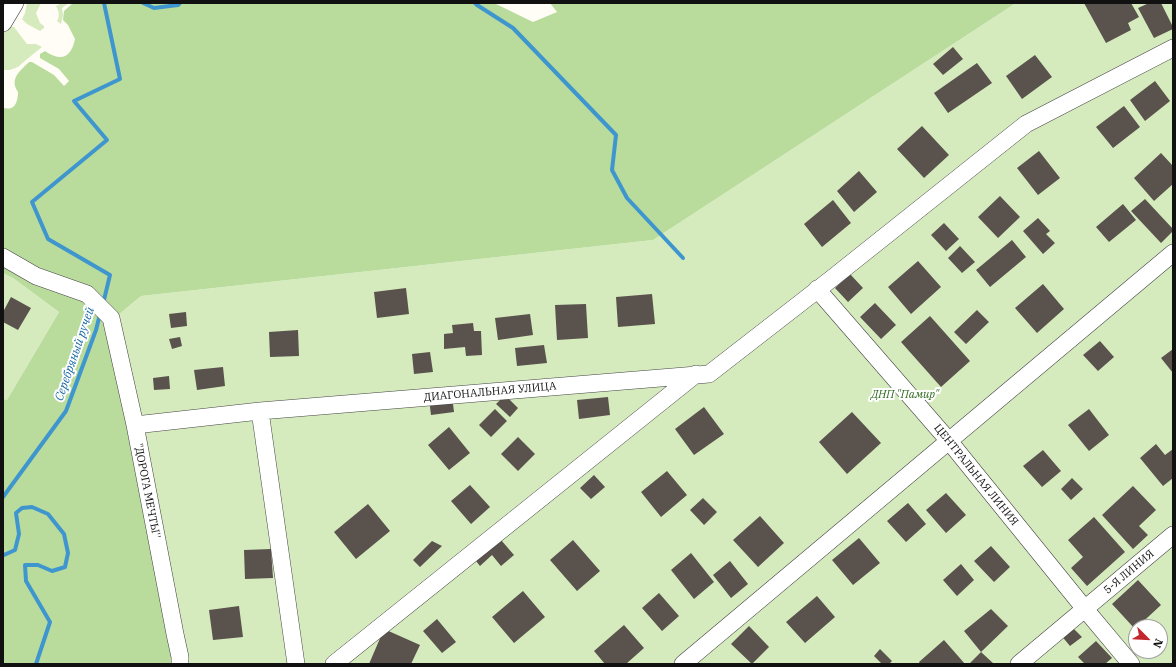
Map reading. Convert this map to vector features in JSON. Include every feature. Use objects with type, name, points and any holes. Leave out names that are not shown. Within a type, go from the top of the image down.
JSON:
[{"type":"street","points":[[3,23],[15,3]]},
{"type":"street","name":"ДИАГОНАЛЬНАЯ УЛИЦА","points":[[135,425],[260,411],[709,374],[1026,124],[1173,48]]},
{"type":"street","points":[[683,664],[1173,253]]},
{"type":"street","name":"\"ДОРОГА МЕЧТЫ''","points":[[3,257],[36,276],[87,294],[111,318],[135,425],[176,634],[180,664]]},
{"type":"street","name":"ЦЕНТРАЛЬНАЯ ЛИНИЯ","points":[[818,289],[949,441],[1131,664]]},
{"type":"street","points":[[334,664],[696,374]]},
{"type":"street","points":[[260,411],[296,664]]},
{"type":"street","name":"5-Я ЛИНИЯ","points":[[1018,664],[1173,535]]},
{"type":"green space","points":[[27,3],[41,3],[36,13],[40,23],[44,26],[44,28],[40,31],[27,24],[22,19]]},
{"type":"green space","points":[[62,3],[69,3],[62,8],[63,15],[61,24],[57,21],[59,14],[56,6]]},
{"type":"green space","points":[[73,3],[494,3],[533,22],[557,12],[550,3],[1016,3],[653,240],[141,296],[111,321],[180,664],[3,664],[3,399],[7,400],[59,312],[13,278],[3,273],[3,109],[14,107],[18,92],[15,79],[19,72],[29,62],[32,62],[54,75],[64,86],[69,81],[59,69],[40,58],[40,54],[45,51],[60,57],[68,54],[71,50],[75,39],[68,25],[63,20],[64,11]]},
{"type":"green space","name":"ДНП \"Памир\"","points":[[1016,3],[1173,3],[1173,664],[180,664],[111,321],[141,296],[653,240]]},
{"type":"green space","points":[[3,23],[14,27],[27,44],[36,44],[42,47],[18,67],[10,70],[3,70]]},
{"type":"green space","points":[[3,273],[13,278],[59,312],[7,400],[3,399]]},
{"type":"building","points":[[1084,3],[1131,3],[1139,17],[1128,23],[1131,30],[1106,43]]},
{"type":"building","points":[[1149,3],[1161,3],[1173,29],[1154,38],[1138,8]]},
{"type":"building","points":[[953,47],[963,59],[943,75],[933,64]]},
{"type":"building","points":[[1035,55],[1052,77],[1022,99],[1006,76]]},
{"type":"building","points":[[977,63],[992,83],[948,113],[934,93]]},
{"type":"building","points":[[1155,81],[1170,101],[1145,121],[1130,100]]},
{"type":"building","points":[[1124,106],[1140,127],[1113,148],[1096,127]]},
{"type":"building","points":[[922,126],[949,155],[924,178],[897,149]]},
{"type":"building","points":[[1039,151],[1060,178],[1038,195],[1017,168]]},
{"type":"building","points":[[1161,153],[1173,166],[1173,184],[1154,201],[1134,178]]},
{"type":"building","points":[[859,171],[877,192],[854,212],[837,191]]},
{"type":"building","points":[[1000,196],[1020,217],[998,238],[978,217]]},
{"type":"building","points":[[1145,199],[1173,229],[1173,231],[1161,243],[1131,211]]},
{"type":"building","points":[[833,200],[851,223],[822,247],[804,224]]},
{"type":"building","points":[[1123,204],[1136,220],[1109,242],[1096,227]]},
{"type":"building","points":[[1038,218],[1050,231],[1046,234],[1055,243],[1043,254],[1023,231]]},
{"type":"building","points":[[944,223],[959,239],[946,251],[931,235]]},
{"type":"building","points":[[1012,240],[1026,257],[990,287],[976,270]]},
{"type":"building","points":[[960,246],[975,262],[962,273],[948,258]]},
{"type":"building","points":[[918,261],[941,287],[911,314],[888,287]]},
{"type":"building","points":[[850,274],[863,288],[848,302],[835,288]]},
{"type":"building","points":[[1043,284],[1064,309],[1037,333],[1015,308]]},
{"type":"building","points":[[406,288],[409,314],[377,318],[374,292]]},
{"type":"building","points":[[652,294],[655,324],[618,327],[616,297]]},
{"type":"building","points":[[11,297],[31,308],[18,330],[3,322],[3,312]]},
{"type":"building","points":[[875,303],[896,325],[881,339],[860,317]]},
{"type":"building","points":[[586,304],[588,338],[557,340],[555,305]]},
{"type":"building","points":[[977,310],[989,322],[966,344],[954,332]]},
{"type":"building","points":[[186,312],[187,326],[171,328],[169,314]]},
{"type":"building","points":[[530,314],[533,335],[498,340],[495,318]]},
{"type":"building","points":[[930,316],[970,361],[941,387],[901,342]]},
{"type":"building","points":[[473,323],[474,331],[481,331],[482,355],[466,356],[465,347],[444,349],[444,334],[453,333],[452,325]]},
{"type":"building","points":[[298,330],[299,356],[270,357],[269,332]]},
{"type":"building","points":[[180,337],[182,346],[172,349],[169,339]]},
{"type":"building","points":[[1100,341],[1114,357],[1098,371],[1083,355]]},
{"type":"building","points":[[544,345],[547,363],[517,366],[515,348]]},
{"type":"building","points":[[1173,349],[1173,373],[1161,358]]},
{"type":"building","points":[[430,352],[433,372],[414,374],[412,354]]},
{"type":"building","points":[[223,367],[225,386],[197,390],[194,370]]},
{"type":"building","points":[[169,376],[170,389],[154,390],[153,378]]},
{"type":"building","points":[[505,395],[518,408],[510,417],[496,404]]},
{"type":"building","points":[[452,396],[454,412],[431,415],[429,399]]},
{"type":"building","points":[[608,397],[610,415],[579,419],[577,400]]},
{"type":"building","points":[[704,407],[724,434],[694,455],[675,429]]},
{"type":"building","points":[[495,409],[507,421],[491,437],[479,425]]},
{"type":"building","points":[[1089,409],[1109,435],[1089,451],[1068,425]]},
{"type":"building","points":[[852,412],[881,443],[847,474],[819,442]]},
{"type":"building","points":[[449,427],[470,453],[449,470],[428,445]]},
{"type":"building","points":[[518,437],[535,454],[518,471],[501,454]]},
{"type":"building","points":[[1156,444],[1165,455],[1173,449],[1173,478],[1163,486],[1140,458]]},
{"type":"building","points":[[1043,450],[1061,471],[1042,487],[1023,466]]},
{"type":"building","points":[[667,471],[687,495],[661,517],[641,492]]},
{"type":"building","points":[[594,475],[605,487],[591,499],[580,488]]},
{"type":"building","points":[[1072,478],[1083,489],[1071,500],[1061,489]]},
{"type":"building","points":[[470,485],[490,507],[471,524],[451,501]]},
{"type":"building","points":[[1133,486],[1156,510],[1139,526],[1148,535],[1133,549],[1102,515]]},
{"type":"building","points":[[946,493],[966,515],[946,533],[926,510]]},
{"type":"building","points":[[703,498],[717,512],[704,525],[690,510]]},
{"type":"building","points":[[908,503],[926,524],[906,542],[887,521]]},
{"type":"building","points":[[368,504],[390,531],[356,559],[334,532]]},
{"type":"building","points":[[760,516],[784,543],[758,567],[733,540]]},
{"type":"building","points":[[1094,517],[1125,552],[1087,586],[1071,568],[1083,557],[1068,540]]},
{"type":"building","points":[[859,538],[880,563],[853,585],[832,560]]},
{"type":"building","points":[[501,540],[514,555],[501,566],[492,555],[480,566],[476,561]]},
{"type":"building","points":[[573,540],[600,571],[577,591],[550,560]]},
{"type":"building","points":[[432,541],[442,546],[420,567],[413,560]]},
{"type":"building","points":[[991,546],[1010,567],[994,582],[974,561]]},
{"type":"building","points":[[271,549],[273,578],[245,579],[244,550]]},
{"type":"building","points":[[691,553],[714,582],[694,599],[671,570]]},
{"type":"building","points":[[730,561],[748,584],[731,598],[713,575]]},
{"type":"building","points":[[961,564],[974,580],[957,596],[943,580]]},
{"type":"building","points":[[1138,580],[1161,605],[1146,619],[1128,619],[1128,621],[1112,604]]},
{"type":"building","points":[[523,591],[545,617],[514,643],[492,617]]},
{"type":"building","points":[[659,593],[679,616],[662,631],[642,608]]},
{"type":"building","points":[[817,596],[835,617],[805,643],[786,622]]},
{"type":"building","points":[[239,606],[243,637],[213,640],[209,610]]},
{"type":"building","points":[[991,609],[1008,626],[981,652],[964,631]]},
{"type":"building","points":[[437,619],[456,642],[442,653],[423,631]]},
{"type":"building","points":[[624,625],[644,648],[626,664],[605,664],[594,651]]},
{"type":"building","points":[[749,626],[769,647],[752,664],[731,644]]},
{"type":"building","points":[[1071,626],[1082,637],[1070,646],[1060,634]]},
{"type":"building","points":[[384,629],[420,645],[411,664],[369,664]]},
{"type":"building","points":[[944,640],[965,664],[920,664],[919,662]]},
{"type":"building","points":[[1096,641],[1112,658],[1105,664],[1085,664],[1078,657]]},
{"type":"building","points":[[880,649],[892,661],[889,664],[882,664],[874,656]]},
{"type":"building","points":[[981,652],[994,664],[971,664],[970,663]]},
{"type":"waterway","name":"Серебряный ручей","points":[[103,304],[110,275],[48,239],[32,202],[107,140],[74,101],[120,79],[104,3]]},
{"type":"waterway","name":"Серебряный ручей","points":[[143,3],[154,8],[178,5],[180,3]]},
{"type":"waterway","points":[[475,3],[513,28],[616,135],[612,170],[627,198],[683,258]]},
{"type":"waterway","name":"Серебряный ручей","points":[[3,497],[66,411],[96,330],[100,314]]},
{"type":"waterway","name":"Серебряный ручей","points":[[3,554],[4,555],[15,550],[19,534],[16,513],[22,508],[32,507],[48,514],[64,534],[68,553],[65,567],[52,571],[38,565],[25,565],[26,581],[50,622],[36,664]]}]
